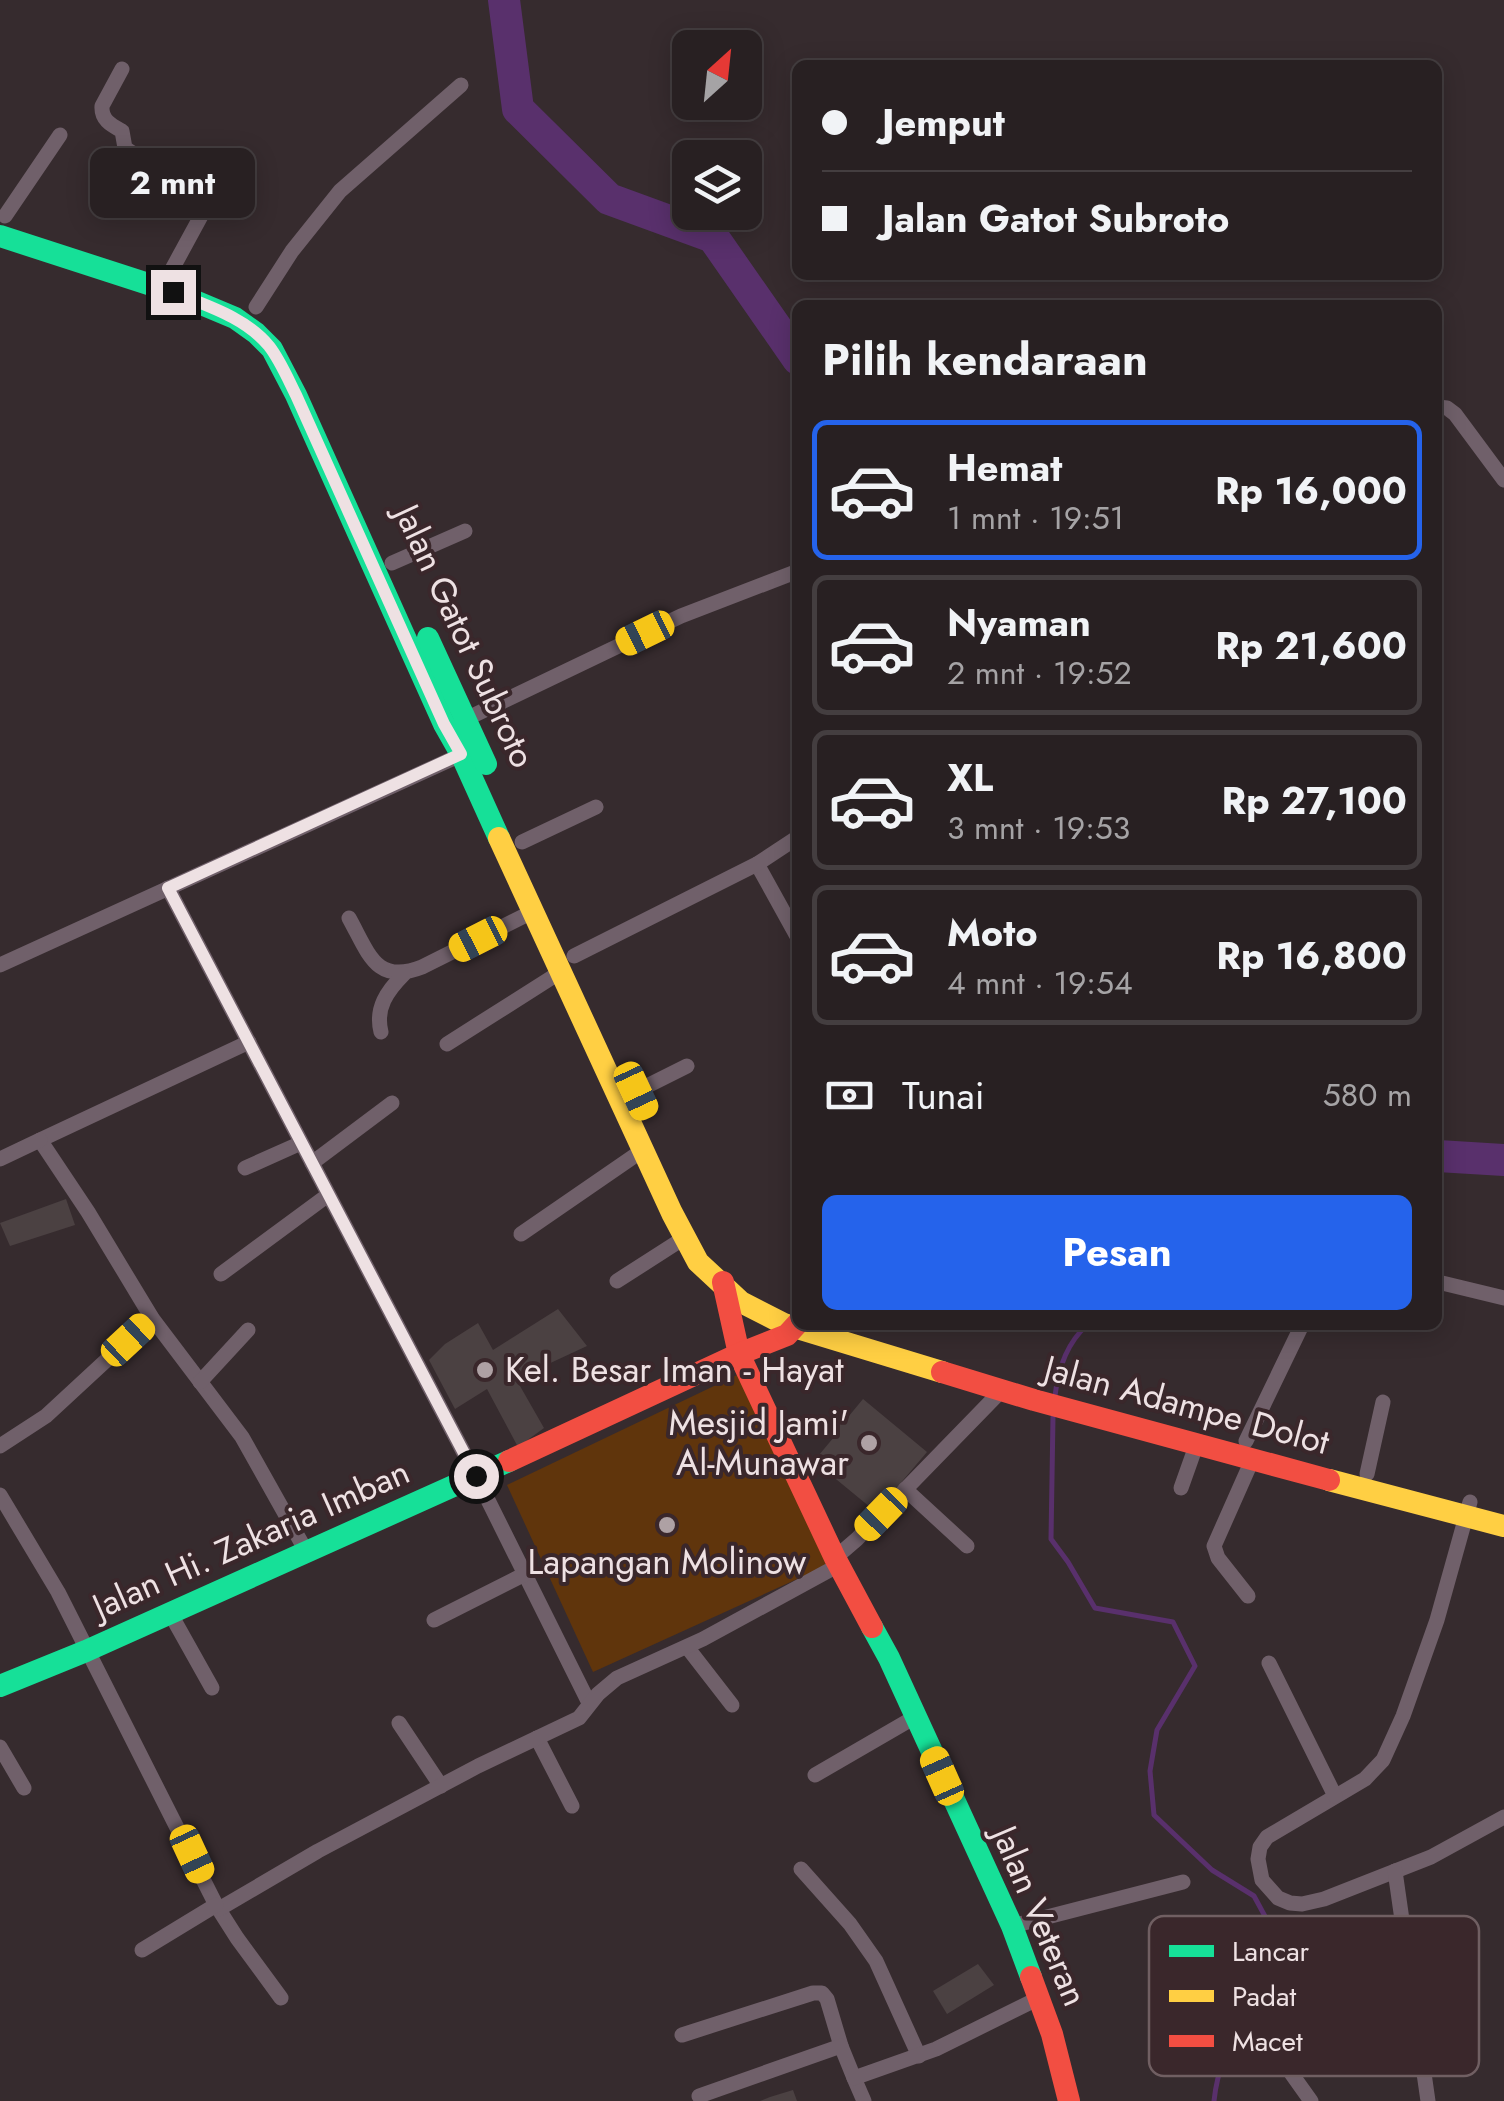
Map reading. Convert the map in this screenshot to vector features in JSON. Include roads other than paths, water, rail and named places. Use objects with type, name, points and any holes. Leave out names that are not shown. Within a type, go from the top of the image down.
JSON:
[{"type":"main road","name":"Jalan Gatot Subroto","points":[[2,222],[262,297],[269,316],[283,334],[444,724],[469,750],[522,842],[643,1150],[662,1170],[713,1267]]},
{"type":"main road","name":"Jalan Gatot Subroto","points":[[2,222],[235,318],[272,349],[307,397],[466,719],[469,750],[534,911],[568,964],[636,1091],[684,1238],[713,1267]]},
{"type":"main road","name":"Jalan Adampe Dolot","points":[[713,1267],[792,1317]]},
{"type":"main road","name":"Jalan Veteran","points":[[713,1267],[739,1354],[837,1561],[889,1658],[1012,1926],[1052,2034],[1063,2099]]},
{"type":"main road","name":"Jalan Hi. Zakaria Imban","points":[[0,1686],[476,1476],[739,1354],[787,1336],[792,1329]]},
{"type":"main road","name":"Jalan Adampe Dolot","points":[[821,1330],[1002,1390],[1036,1392]]},
{"type":"main road","name":"Jalan Adampe Dolot","points":[[849,1330],[1036,1392],[1503,1518]]},
{"type":"main road","name":"Jalan Adampe Dolot","points":[[1067,1400],[1196,1443],[1249,1449],[1367,1474],[1468,1510]]},
{"type":"street","points":[[122,70],[101,114],[122,131],[125,148],[187,184],[207,205],[170,272]]},
{"type":"street","points":[[262,297],[300,240],[340,192],[460,86]]},
{"type":"street","points":[[2,222],[60,136]]},
{"type":"street","points":[[1442,407],[1455,414],[1504,480]]},
{"type":"street","points":[[392,563],[465,532]]},
{"type":"street","points":[[466,719],[681,616],[792,572]]},
{"type":"street","points":[[1,962],[469,750]]},
{"type":"street","points":[[522,842],[596,807]]},
{"type":"street","points":[[446,1044],[568,964],[757,864],[792,841]]},
{"type":"street","points":[[757,864],[792,927]]},
{"type":"street","points":[[168,888],[476,1476],[589,1703]]},
{"type":"street","points":[[380,1032],[382,1003],[404,974],[534,911]]},
{"type":"street","points":[[349,918],[377,964],[389,972],[404,974]]},
{"type":"street","points":[[0,1158],[249,1042]]},
{"type":"street","points":[[636,1091],[688,1066]]},
{"type":"street","points":[[312,1163],[392,1103]]},
{"type":"street","points":[[40,1140],[152,1318],[242,1436],[306,1551]]},
{"type":"street","points":[[245,1168],[301,1143]]},
{"type":"street","points":[[522,1234],[643,1150]]},
{"type":"street","points":[[221,1274],[328,1195]]},
{"type":"street","points":[[617,1281],[684,1238]]},
{"type":"street","points":[[1442,1283],[1504,1298]]},
{"type":"street","points":[[0,1446],[46,1416],[152,1318]]},
{"type":"street","points":[[200,1382],[248,1330]]},
{"type":"street","points":[[1248,1596],[1218,1558],[1214,1546],[1249,1449],[1300,1330]]},
{"type":"street","points":[[142,1950],[440,1786],[579,1718],[589,1703],[617,1678],[687,1646],[837,1561],[1002,1390]]},
{"type":"street","points":[[1367,1474],[1383,1402]]},
{"type":"street","points":[[1181,1488],[1196,1443]]},
{"type":"street","points":[[905,1489],[967,1546]]},
{"type":"street","points":[[0,1495],[58,1592],[218,1907],[281,1998]]},
{"type":"street","points":[[1468,1510],[1438,1620],[1404,1716],[1383,1760],[1365,1780],[1266,1837],[1258,1859],[1262,1880],[1278,1898],[1290,1903],[1324,1899],[1450,1847],[1499,1819]]},
{"type":"street","points":[[0,1532],[17,1522]]},
{"type":"street","points":[[434,1620],[525,1574]]},
{"type":"street","points":[[170,1613],[212,1688]]},
{"type":"street","points":[[687,1646],[732,1705]]},
{"type":"street","points":[[1269,1663],[1335,1796]]},
{"type":"street","points":[[815,1775],[915,1717]]},
{"type":"street","points":[[399,1723],[440,1786]]},
{"type":"street","points":[[537,1738],[572,1806]]},
{"type":"street","points":[[0,1747],[24,1788]]},
{"type":"street","points":[[801,1868],[876,1961],[920,2056]]},
{"type":"street","points":[[1395,1871],[1402,1916]]},
{"type":"street","points":[[1012,1926],[1184,1882]]},
{"type":"street","points":[[682,2035],[822,1993],[864,2101]]},
{"type":"street","points":[[854,2078],[920,2056],[1037,1999]]},
{"type":"street","points":[[699,2096],[842,2046]]},
{"type":"street","points":[[1293,2076],[1311,2101]]},
{"type":"street","points":[[1425,2076],[1428,2101]]},
{"type":"waterway","points":[[504,0],[518,109],[609,199],[713,237],[792,350]]},
{"type":"waterway","points":[[1442,1156],[1504,1160]]},
{"type":"waterway","points":[[1055,1396],[1064,1358],[1083,1330]]},
{"type":"waterway","points":[[1053,1417],[1051,1539],[1095,1608],[1173,1622],[1195,1666],[1157,1730],[1150,1771],[1154,1815],[1212,1870],[1254,1896],[1265,1916]]},
{"type":"waterway","points":[[1214,2101],[1219,2076]]},
{"type":"place","name":"Kel. Besar Iman - Hayat","points":[[485,1370]]},
{"type":"place","name":"Mesjid Jami' Al-Munawar","points":[[869,1443]]},
{"type":"place","name":"Lapangan Molinow","points":[[667,1525]]}]
